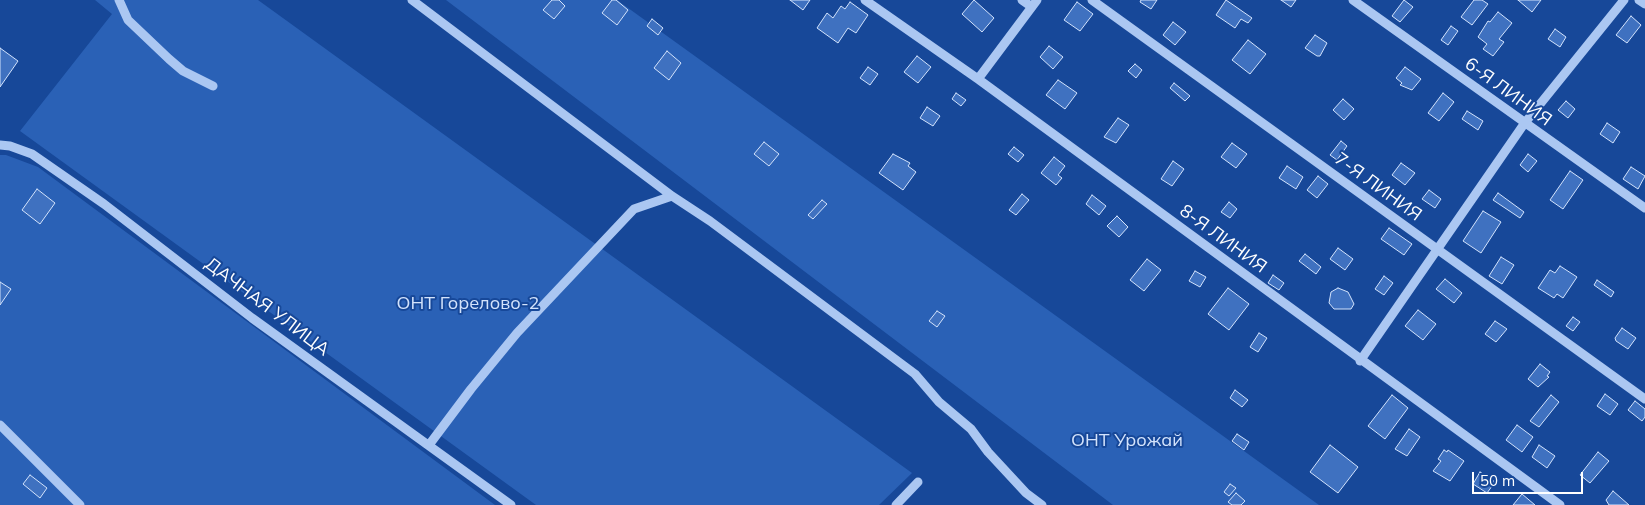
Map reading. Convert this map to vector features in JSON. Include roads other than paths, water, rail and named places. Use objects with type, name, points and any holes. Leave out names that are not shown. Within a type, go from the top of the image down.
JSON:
[{"type":"street","points":[[119,0],[128,20],[169,59],[183,70],[213,86]]},
{"type":"street","points":[[412,0],[672,196],[718,227],[915,374],[939,402],[971,429],[988,452],[1026,493],[1042,505]]},
{"type":"street","name":"8-Я ЛИНИЯ","points":[[866,0],[978,79],[1360,361],[1560,505]]},
{"type":"street","points":[[978,79],[1035,4],[1022,0]]},
{"type":"street","name":"7-Я ЛИНИЯ","points":[[1092,0],[1645,399]]},
{"type":"street","name":"6-Я ЛИНИЯ","points":[[1353,0],[1524,124],[1645,208]]},
{"type":"street","points":[[1360,361],[1524,124],[1624,0]]},
{"type":"street","points":[[1639,0],[1645,4]]},
{"type":"street","name":"ДАЧНАЯ УЛИЦА","points":[[0,145],[10,146],[32,154],[104,204],[252,318],[511,505]]},
{"type":"street","points":[[429,445],[471,389],[517,333],[634,209],[672,196]]},
{"type":"street","points":[[0,425],[80,505]]},
{"type":"street","points":[[896,505],[918,482]]},
{"type":"park label","name":"ОНТ Горелово-2","points":[[468,304]]},
{"type":"park label","name":"ОНТ Урожай","points":[[1127,441]]}]
